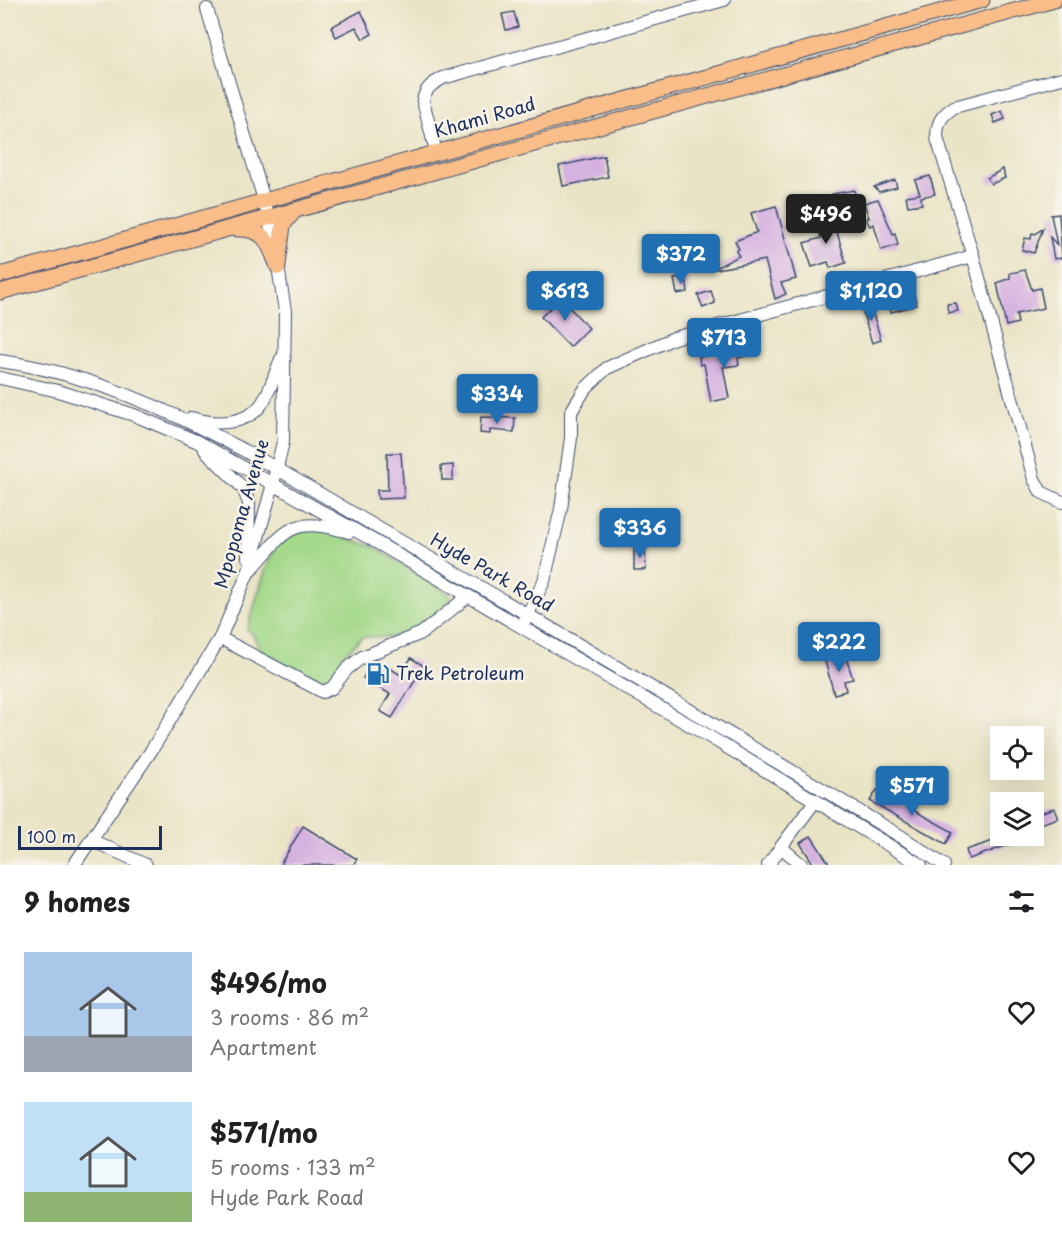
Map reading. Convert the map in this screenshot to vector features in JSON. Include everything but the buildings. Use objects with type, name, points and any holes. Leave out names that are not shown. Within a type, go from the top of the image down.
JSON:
[{"type":"main road","name":"Khami Road","points":[[0,275],[982,0]]},
{"type":"main road","name":"Khami Road","points":[[224,230],[1054,0]]},
{"type":"main road","points":[[278,267],[283,225],[295,210]]},
{"type":"main road","points":[[0,292],[224,230],[257,231],[269,244],[278,267]]},
{"type":"street","points":[[436,153],[423,100],[424,93],[430,86],[443,78],[724,0]]},
{"type":"street","name":"Mpopoma Avenue","points":[[74,865],[151,751],[220,638],[248,573],[283,442],[285,311],[278,267],[269,216],[207,9]]},
{"type":"street","points":[[1062,78],[954,107],[943,115],[937,124],[937,138],[973,256],[1034,479],[1041,492],[1062,502]]},
{"type":"street","points":[[520,627],[529,614],[544,581],[561,509],[571,438],[571,412],[585,389],[608,368],[674,339],[973,256]]},
{"type":"street","points":[[155,407],[207,423],[221,424],[255,412],[262,403],[284,351]]},
{"type":"street","name":"Hyde Park Road","points":[[0,361],[59,372],[155,407],[276,470],[529,614],[902,837],[944,865]]},
{"type":"street","name":"Hyde Park Road","points":[[0,378],[102,404],[196,441],[369,538],[816,800],[921,865]]},
{"type":"street","points":[[196,441],[243,488],[249,503],[248,573]]},
{"type":"street","points":[[248,573],[280,535],[297,526],[314,524],[369,538]]},
{"type":"street","points":[[220,638],[323,692],[332,688],[347,669],[362,657],[422,633],[467,597]]},
{"type":"street","points":[[768,865],[816,800]]},
{"type":"street","points":[[91,840],[146,865]]},
{"type":"street","points":[[781,847],[802,865]]},
{"type":"green space","points":[[314,528],[373,546],[451,595],[444,609],[421,628],[403,636],[362,637],[346,653],[333,681],[318,684],[262,654],[253,635],[247,629],[262,580],[277,545],[290,534]]},
{"type":"place","name":"Trek Petroleum","points":[[378,674]]}]
